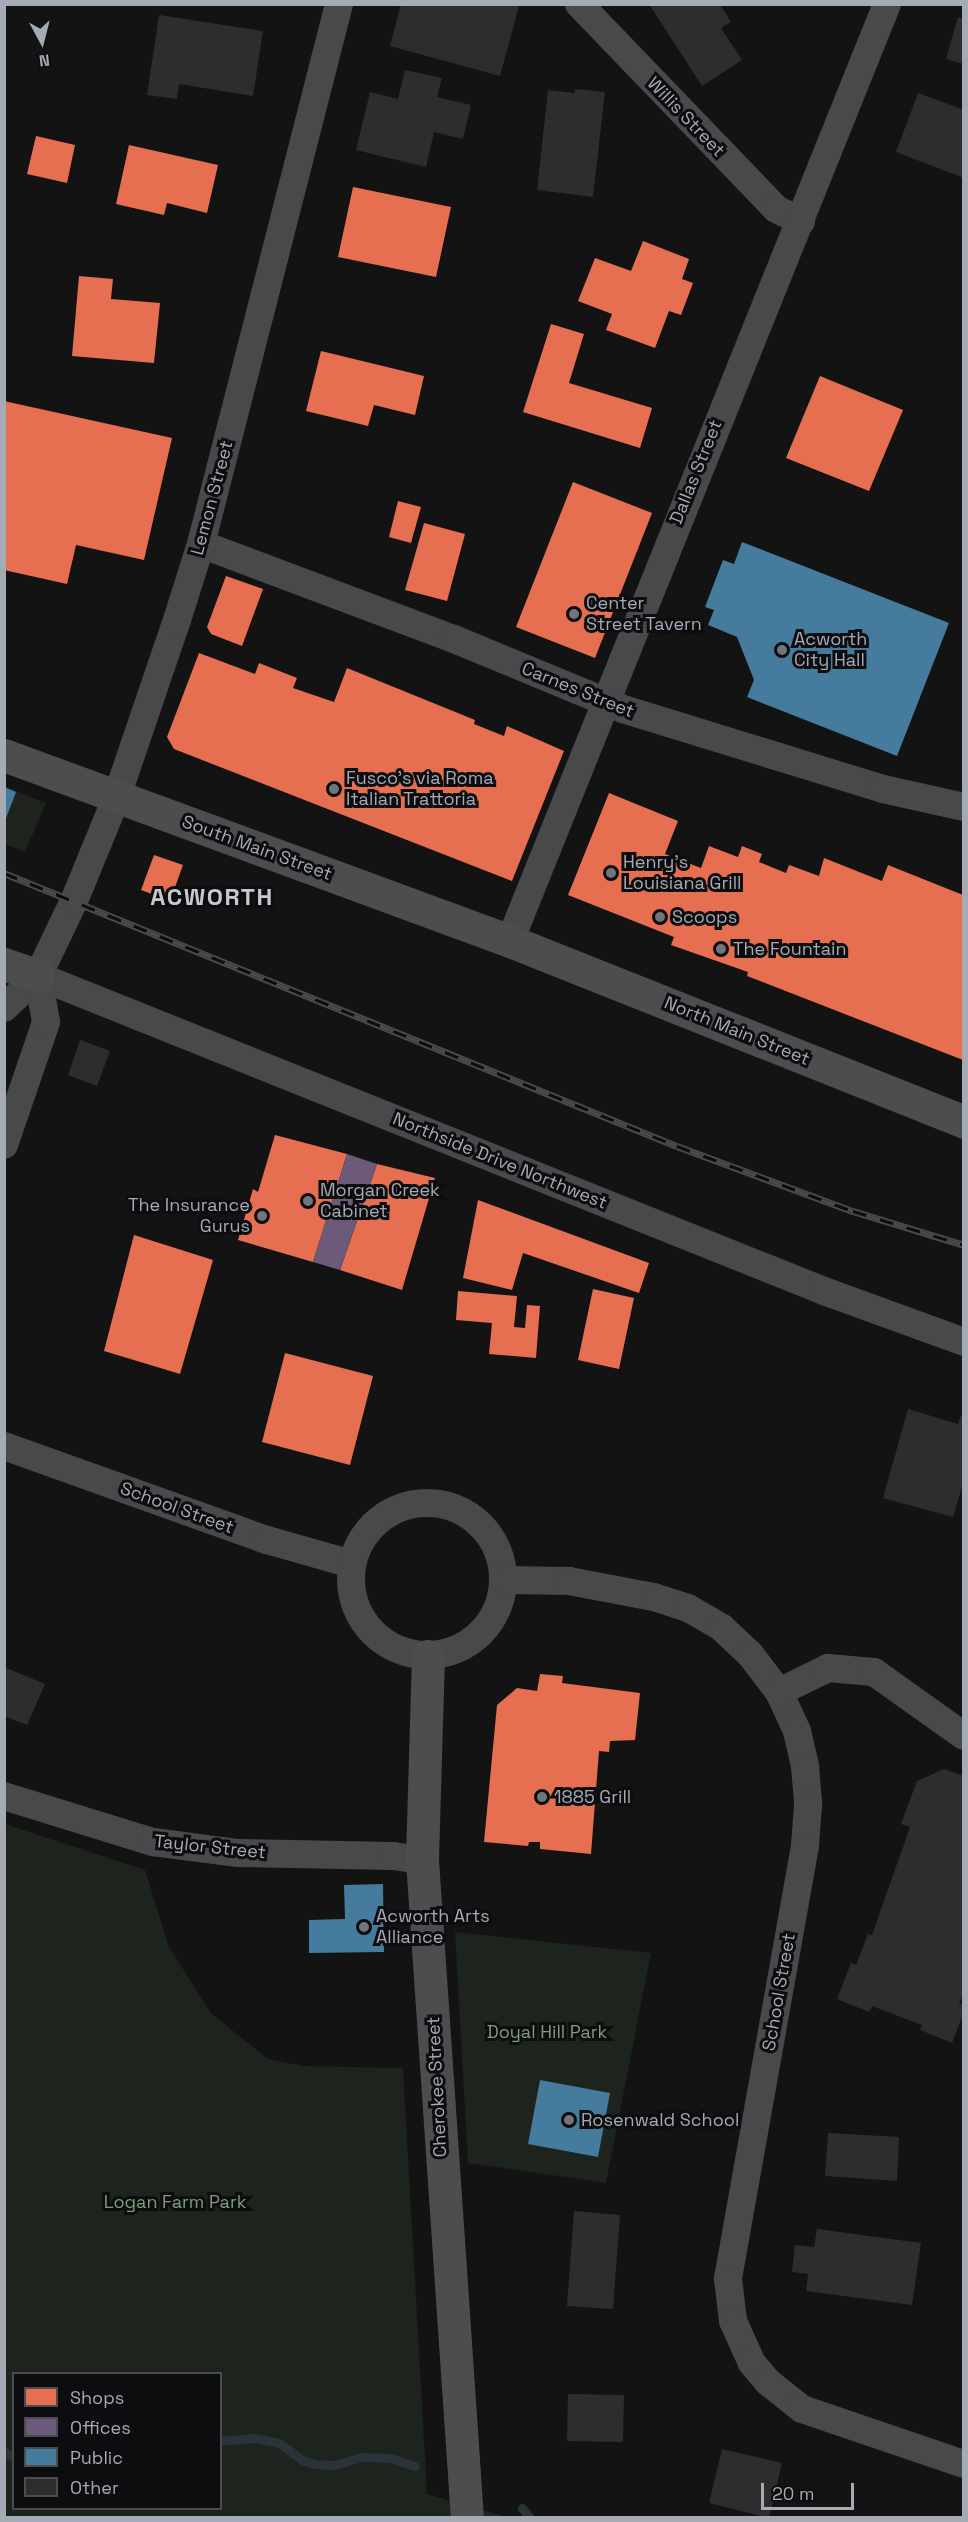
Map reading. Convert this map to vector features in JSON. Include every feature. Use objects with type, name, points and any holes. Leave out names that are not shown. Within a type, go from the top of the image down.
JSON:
[{"type":"main road","name":"South Main Street","points":[[4,754],[510,941]]},
{"type":"main road","name":"North Main Street","points":[[510,941],[963,1122]]},
{"type":"main road","points":[[4,964],[38,976]]},
{"type":"main road","name":"Cherokee Street","points":[[428,1656],[423,1860],[466,2517]]},
{"type":"street","name":"Lemon Street","points":[[4,1008],[38,976],[117,796],[201,544],[339,4]]},
{"type":"street","name":"Willis Street","points":[[579,4],[776,208],[801,221]]},
{"type":"street","name":"Dallas Street","points":[[510,941],[608,703],[686,496],[801,221],[886,4]]},
{"type":"street","name":"Carnes Street","points":[[201,544],[454,639],[608,703],[782,759],[963,807]]},
{"type":"street","points":[[4,1145],[46,1023],[38,976]]},
{"type":"street","name":"Northside Drive Northwest","points":[[38,976],[824,1291],[963,1342]]},
{"type":"street","name":"School Street","points":[[4,1446],[267,1540],[351,1564]]},
{"type":"street","points":[[418,1503],[444,1504],[468,1514],[487,1532],[500,1554],[504,1580],[500,1603],[481,1632],[452,1652],[428,1656],[395,1648],[368,1628],[356,1609],[350,1587],[351,1564],[359,1541],[375,1523],[395,1509],[418,1503]]},
{"type":"street","name":"School Street","points":[[504,1580],[569,1581],[654,1597],[688,1608],[722,1628],[750,1654],[779,1692],[797,1731],[808,1805],[805,1846],[728,2279],[733,2321],[752,2363],[768,2382],[802,2409],[963,2464]]},
{"type":"street","points":[[779,1692],[828,1668],[874,1672],[963,1736]]},
{"type":"street","name":"Taylor Street","points":[[4,1796],[153,1842],[238,1853],[393,1856],[423,1860]]},
{"type":"green space","points":[[4,786],[46,803],[25,852],[5,844]]},
{"type":"green space","name":"Logan Farm Park","points":[[5,1824],[145,1870],[169,1947],[211,2013],[268,2059],[304,2066],[403,2068],[427,2494],[507,2517],[5,2518]]},
{"type":"green space","name":"Doyal Hill Park","points":[[455,1932],[651,1953],[606,2183],[468,2163]]},
{"type":"building: Shops","points":[[36,136],[75,145],[67,183],[27,174]]},
{"type":"building: Shops","points":[[129,145],[218,165],[207,213],[167,203],[164,215],[116,204]]},
{"type":"building: Shops","points":[[353,187],[451,207],[436,277],[338,257]]},
{"type":"building: Shops","points":[[643,241],[689,259],[682,279],[693,283],[681,315],[669,311],[655,348],[606,330],[612,314],[578,301],[595,258],[631,271]]},
{"type":"building: Shops","points":[[79,276],[113,279],[111,299],[160,303],[154,363],[72,356]]},
{"type":"building: Shops","points":[[551,324],[584,334],[569,383],[652,408],[640,448],[523,412]]},
{"type":"building: Shops","points":[[321,351],[424,376],[415,415],[374,405],[368,426],[306,411]]},
{"type":"building: Shops","points":[[820,376],[903,410],[869,491],[786,458]]},
{"type":"building: Shops","points":[[4,401],[172,438],[144,560],[76,545],[67,584],[4,570]]},
{"type":"building: Shops","points":[[573,482],[652,513],[595,658],[516,627]]},
{"type":"building: Shops","points":[[398,501],[421,507],[411,543],[389,537]]},
{"type":"building: Shops","points":[[424,523],[465,534],[447,601],[405,590]]},
{"type":"building: Shops","points":[[226,576],[263,589],[242,646],[211,634],[207,627]]},
{"type":"building: Shops","points":[[199,653],[255,674],[259,663],[297,678],[293,688],[334,702],[347,668],[475,720],[474,724],[504,736],[507,726],[564,751],[512,881],[174,749],[167,737]]},
{"type":"building: Shops","points":[[609,793],[678,821],[665,854],[701,868],[709,846],[738,857],[742,846],[762,854],[759,862],[786,873],[789,865],[819,876],[824,858],[882,881],[888,865],[963,895],[963,1060],[747,976],[748,972],[671,945],[674,937],[568,895]]},
{"type":"building: Shops","points":[[154,855],[183,865],[170,901],[141,890]]},
{"type":"building: Shops","points":[[275,1135],[347,1154],[313,1262],[238,1240],[253,1189],[258,1192]]},
{"type":"building: Shops","points":[[377,1164],[435,1178],[402,1290],[340,1270]]},
{"type":"building: Shops","points":[[478,1200],[649,1263],[639,1293],[523,1253],[512,1290],[463,1278]]},
{"type":"building: Shops","points":[[134,1235],[213,1260],[180,1374],[104,1351]]},
{"type":"building: Shops","points":[[593,1289],[634,1298],[619,1369],[578,1360]]},
{"type":"building: Shops","points":[[458,1291],[517,1296],[514,1327],[525,1328],[527,1305],[540,1306],[536,1358],[489,1354],[492,1323],[456,1320]]},
{"type":"building: Shops","points":[[285,1353],[373,1376],[350,1465],[262,1442]]},
{"type":"building: Shops","name":"1885 Grill","points":[[540,1674],[563,1676],[562,1683],[640,1693],[635,1740],[610,1741],[609,1752],[599,1751],[591,1854],[540,1849],[540,1842],[529,1842],[528,1846],[484,1842],[497,1705],[517,1688],[537,1691]]},
{"type":"building: Offices","points":[[347,1154],[377,1164],[340,1270],[313,1262]]},
{"type":"building: Public","points":[[742,542],[949,623],[897,756],[747,697],[754,680],[737,637],[708,625],[714,610],[705,607],[723,560],[734,564]]},
{"type":"building: Public","points":[[4,787],[16,792],[5,821],[4,821]]},
{"type":"building: Public","points":[[383,1884],[384,1952],[309,1953],[309,1920],[345,1919],[344,1885]]},
{"type":"building: Public","points":[[540,2080],[610,2093],[598,2157],[528,2144]]},
{"type":"building: Other","points":[[401,4],[519,6],[500,76],[390,46]]},
{"type":"building: Other","points":[[649,4],[720,4],[731,22],[721,28],[742,60],[702,86]]},
{"type":"building: Other","points":[[159,15],[263,31],[253,96],[179,84],[177,99],[147,95]]},
{"type":"building: Other","points":[[958,17],[964,19],[964,64],[946,59]]},
{"type":"building: Other","points":[[405,70],[442,78],[437,97],[471,105],[463,139],[434,132],[426,167],[356,150],[370,92],[398,99]]},
{"type":"building: Other","points":[[575,89],[605,92],[593,197],[537,190],[548,90],[575,93]]},
{"type":"building: Other","points":[[918,93],[964,110],[964,178],[896,152]]},
{"type":"building: Other","points":[[80,1040],[110,1051],[97,1086],[68,1075]]},
{"type":"building: Other","points":[[964,1408],[964,1480],[953,1517],[883,1498],[908,1409],[958,1424]]},
{"type":"building: Other","points":[[4,1667],[45,1684],[27,1725],[4,1716]]},
{"type":"building: Other","points":[[944,1769],[964,1776],[964,1992],[959,2004],[964,2005],[964,2012],[952,2043],[920,2030],[922,2025],[872,2006],[869,2012],[837,1999],[851,1963],[856,1965],[868,1934],[872,1935],[910,1827],[901,1824],[917,1781]]},
{"type":"building: Other","points":[[828,2133],[899,2137],[897,2181],[825,2176]]},
{"type":"building: Other","points":[[574,2211],[620,2215],[613,2309],[567,2306]]},
{"type":"building: Other","points":[[817,2229],[921,2243],[912,2305],[806,2291],[808,2274],[792,2272],[795,2245],[814,2247]]},
{"type":"building: Other","points":[[568,2394],[624,2395],[623,2442],[567,2441]]},
{"type":"building: Other","points":[[722,2449],[782,2463],[769,2518],[709,2503]]},
{"type":"waterway","points":[[222,2441],[254,2438],[279,2443],[302,2460],[315,2464],[334,2465],[362,2457],[390,2458],[415,2466]]},
{"type":"waterway","points":[[4,2452],[12,2456]]},
{"type":"waterway","points":[[522,2508],[530,2518]]},
{"type":"railway","points":[[4,873],[677,1146],[853,1211],[964,1245]]},
{"type":"place","name":"Center Street Tavern","points":[[574,614]]},
{"type":"place","name":"Acworth City Hall","points":[[782,650]]},
{"type":"place","name":"Fusco’s via Roma Italian Trattoria","points":[[334,789]]},
{"type":"place","name":"Henry's Louisiana Grill","points":[[611,873]]},
{"type":"place","name":"Scoops","points":[[660,917]]},
{"type":"place","name":"The Fountain","points":[[721,949]]},
{"type":"place","name":"Morgan Creek Cabinet","points":[[308,1201]]},
{"type":"place","name":"The Insurance Gurus","points":[[262,1216]]},
{"type":"place","name":"1885 Grill","points":[[542,1797]]},
{"type":"place","name":"Acworth Arts Alliance","points":[[364,1927]]},
{"type":"place","name":"Rosenwald School","points":[[569,2120]]},
{"type":"district","name":"ACWORTH","points":[[212,897]]}]
